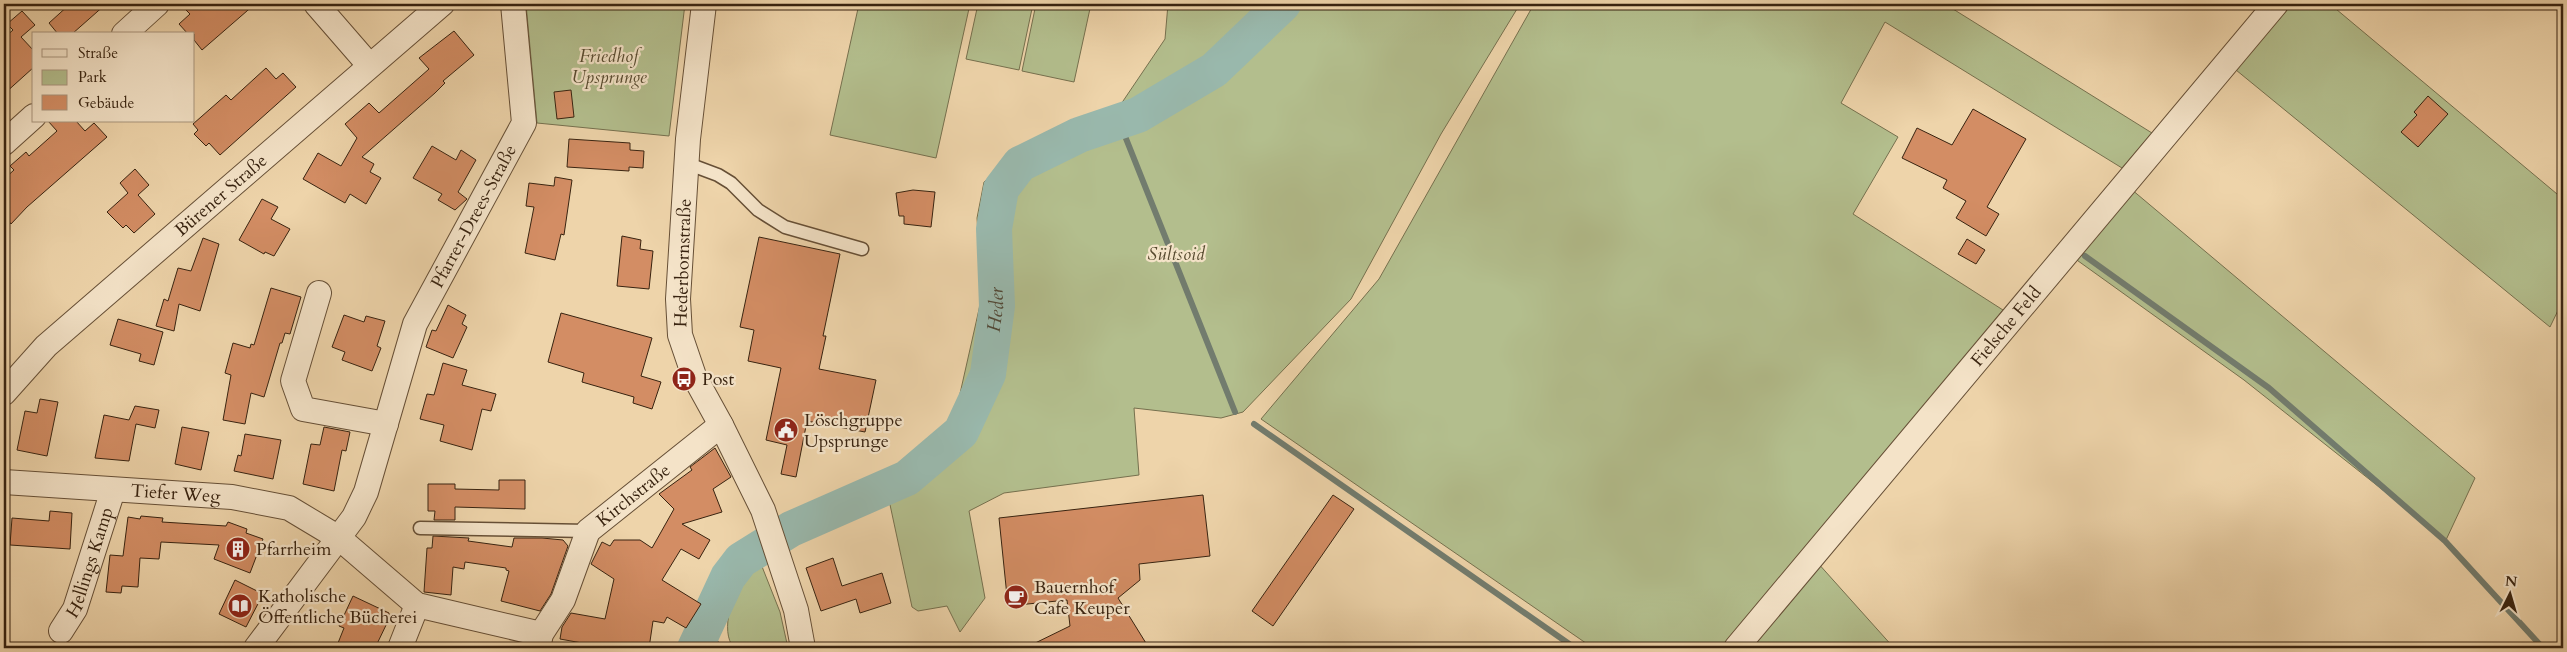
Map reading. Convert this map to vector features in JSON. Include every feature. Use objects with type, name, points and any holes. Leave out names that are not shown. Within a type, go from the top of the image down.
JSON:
[{"type":"street","points":[[126,32],[157,4]]},
{"type":"street","points":[[316,4],[369,65]]},
{"type":"street","name":"Bürener Straße","points":[[6,386],[46,346],[369,65],[442,4]]},
{"type":"street","name":"Pfarrer-Drees-Straße","points":[[256,648],[354,517],[366,492],[415,324],[524,123],[513,4]]},
{"type":"street","name":"Hederbornstraße","points":[[704,4],[686,163],[678,299],[680,334],[694,376],[721,424],[766,517],[796,610],[803,648]]},
{"type":"street","name":"Fielsche Feld","points":[[1736,648],[2276,4]]},
{"type":"street","points":[[4,143],[32,118]]},
{"type":"street","points":[[319,293],[294,381],[303,409],[386,424]]},
{"type":"street","name":"Kirchstraße","points":[[339,538],[418,605],[539,641],[563,600],[588,531],[721,424]]},
{"type":"street","name":"Tiefer Weg","points":[[4,482],[232,497],[289,508],[339,538]]},
{"type":"street","name":"Hellings Kamp","points":[[60,631],[75,608],[113,490]]},
{"type":"street","points":[[400,648],[418,605]]},
{"type":"lane","points":[[686,163],[718,175],[731,183],[758,210],[785,227],[862,249]]},
{"type":"lane","points":[[420,528],[588,531]]},
{"type":"green space","name":"Friedhof Upsprunge","points":[[526,4],[685,4],[669,136],[537,123]]},
{"type":"green space","points":[[859,4],[970,4],[936,158],[830,135]]},
{"type":"green space","points":[[978,4],[1033,4],[1019,70],[966,59]]},
{"type":"green space","points":[[1036,4],[1091,4],[1074,82],[1022,71]]},
{"type":"green space","name":"Sültsoid","points":[[1168,4],[1520,4],[1441,134],[1351,299],[1243,412],[1221,418],[1134,408],[1139,475],[1004,493],[969,511],[985,598],[960,632],[947,606],[918,611],[912,607],[889,500],[915,492],[940,471],[915,484],[895,476],[952,429],[982,296],[977,218],[984,182],[1018,149],[1119,107],[1165,39]]},
{"type":"green space","points":[[1534,4],[1945,4],[2152,133],[2122,168],[1885,22],[1841,103],[1898,137],[1853,214],[2003,310],[1808,552],[1894,648],[1593,648],[1261,419],[1379,279]]},
{"type":"green space","points":[[2292,4],[2330,4],[2563,199],[2563,300],[2550,327],[2236,70]]},
{"type":"green space","points":[[2131,189],[2475,478],[2446,540],[2244,380],[2074,258]]},
{"type":"green space","points":[[761,564],[780,612],[788,648],[734,648],[728,631],[728,621],[733,600],[742,581]]},
{"type":"building","points":[[70,4],[106,4],[74,32],[56,32],[49,23]]},
{"type":"building","points":[[180,4],[255,4],[202,50],[195,41],[195,32],[186,32],[179,24],[190,14]]},
{"type":"building","points":[[22,11],[35,25],[21,37],[32,49],[32,69],[4,94],[4,38],[13,30],[7,24]]},
{"type":"building","points":[[454,31],[474,55],[443,81],[445,83],[435,93],[362,157],[374,164],[370,172],[381,178],[366,204],[350,194],[345,203],[303,179],[318,153],[341,166],[357,138],[345,124],[369,103],[379,113],[429,69],[419,58]]},
{"type":"building","points":[[266,68],[276,79],[283,73],[296,87],[220,155],[209,143],[206,146],[194,134],[198,130],[193,124],[226,95],[231,100]]},
{"type":"building","points":[[571,90],[574,117],[557,119],[554,92]]},
{"type":"building","points":[[2428,96],[2448,114],[2418,147],[2401,132],[2417,115],[2414,112]]},
{"type":"building","points":[[1973,109],[2026,139],[1987,207],[1999,214],[1986,236],[1956,218],[1966,201],[1943,188],[1947,180],[1902,158],[1917,128],[1952,145]]},
{"type":"building","points":[[49,122],[77,122],[85,131],[94,123],[107,137],[27,207],[11,224],[4,215],[4,179],[14,170],[10,166],[26,152],[29,156],[57,131]]},
{"type":"building","points":[[569,139],[630,143],[630,150],[644,151],[643,168],[629,167],[629,171],[567,167]]},
{"type":"building","points":[[432,146],[456,160],[461,150],[476,160],[458,192],[467,199],[455,210],[438,200],[442,194],[413,178]]},
{"type":"building","points":[[135,169],[149,185],[138,195],[155,214],[134,233],[126,225],[123,228],[107,212],[128,193],[120,183]]},
{"type":"building","points":[[555,177],[572,180],[564,235],[561,234],[555,260],[525,253],[534,207],[526,206],[529,183],[554,186]]},
{"type":"building","points":[[913,190],[935,192],[931,227],[904,224],[904,216],[899,216],[896,193]]},
{"type":"building","points":[[262,199],[278,207],[271,219],[290,229],[274,256],[265,252],[264,254],[239,240]]},
{"type":"building","points":[[622,236],[641,240],[640,249],[653,251],[649,289],[617,286]]},
{"type":"building","points":[[759,237],[840,254],[823,336],[826,336],[819,369],[876,380],[865,432],[807,421],[796,477],[781,474],[787,445],[766,440],[781,368],[748,361],[754,330],[740,327]]},
{"type":"building","points":[[203,238],[219,244],[200,311],[179,304],[174,331],[156,326],[164,299],[168,301],[178,268],[191,271]]},
{"type":"building","points":[[1967,239],[1985,250],[1976,264],[1958,254]]},
{"type":"building","points":[[271,288],[301,297],[290,334],[285,333],[282,343],[280,343],[264,397],[251,393],[245,424],[223,420],[231,375],[225,373],[233,343],[250,348],[251,344],[254,345]]},
{"type":"building","points":[[448,305],[466,315],[462,324],[467,327],[453,358],[426,347],[432,330],[436,331]]},
{"type":"building","points":[[561,313],[652,338],[641,376],[661,382],[652,409],[633,403],[634,397],[582,382],[584,373],[548,362]]},
{"type":"building","points":[[344,315],[364,322],[366,316],[385,321],[377,346],[381,348],[372,371],[342,360],[345,352],[332,347]]},
{"type":"building","points":[[118,319],[163,332],[154,365],[139,361],[141,354],[110,345]]},
{"type":"building","points":[[443,363],[467,370],[462,385],[496,394],[491,411],[482,409],[472,450],[440,441],[444,425],[420,419],[427,394],[434,395]]},
{"type":"building","points":[[40,399],[58,402],[47,456],[17,450],[25,411],[37,413]]},
{"type":"building","points":[[135,406],[159,410],[155,428],[136,424],[129,461],[95,458],[104,415],[129,420]]},
{"type":"building","points":[[182,427],[209,432],[201,470],[175,464]]},
{"type":"building","points":[[324,427],[350,432],[346,451],[342,450],[334,491],[303,484],[311,444],[320,445]]},
{"type":"building","points":[[245,434],[281,440],[273,479],[234,471],[238,455],[241,456]]},
{"type":"building","points":[[715,448],[731,477],[713,489],[722,512],[682,524],[710,540],[699,559],[681,549],[662,580],[701,604],[686,628],[667,617],[664,623],[653,621],[649,648],[581,648],[582,643],[560,639],[562,627],[571,613],[605,619],[614,579],[591,564],[602,542],[610,546],[614,540],[640,540],[652,548],[674,509],[659,494],[692,470],[690,467]]},
{"type":"building","points":[[499,480],[525,480],[525,509],[455,507],[455,520],[434,520],[435,511],[428,511],[428,484],[455,484],[455,489],[499,490]]},
{"type":"building","points":[[1203,495],[1210,556],[1139,564],[1140,580],[1118,598],[1149,648],[1025,648],[1070,626],[1067,600],[1008,606],[999,518]]},
{"type":"building","points":[[1333,495],[1354,509],[1273,626],[1252,611]]},
{"type":"building","points":[[50,511],[72,513],[70,549],[10,545],[12,518],[49,521]]},
{"type":"building","points":[[141,516],[163,518],[162,522],[226,526],[228,522],[247,529],[246,533],[263,539],[250,573],[214,559],[219,545],[161,542],[159,559],[140,558],[138,587],[122,586],[121,593],[106,592],[110,555],[123,556],[128,517],[140,519]]},
{"type":"building","points":[[433,536],[469,538],[468,541],[512,547],[514,538],[542,538],[563,540],[568,546],[551,594],[540,611],[501,601],[509,571],[506,568],[465,562],[464,569],[453,567],[451,595],[424,592],[427,548],[432,548]]},
{"type":"building","points":[[833,558],[842,586],[882,573],[891,603],[860,613],[856,599],[821,611],[806,568]]},
{"type":"building","name":"Katholische Öffentliche Bücherei","points":[[235,580],[261,593],[259,597],[261,598],[246,627],[219,614]]},
{"type":"building","points":[[353,596],[389,613],[389,619],[375,648],[336,648],[344,628],[339,626]]},
{"type":"waterway","name":"Heder","points":[[695,648],[728,577],[741,560],[791,529],[907,478],[961,432],[988,374],[997,306],[994,229],[1001,189],[1020,164],[1079,135],[1138,115],[1214,70],[1283,4]]},
{"type":"waterway","points":[[1119,121],[1235,412]]},
{"type":"waterway","points":[[2085,256],[2269,388],[2445,541],[2543,648]]},
{"type":"waterway","points":[[1254,424],[1575,648]]},
{"type":"waterway","name":"Heder","points":[[706,630],[720,648]]},
{"type":"place","name":"Post","points":[[684,379]]},
{"type":"place","name":"Löschgruppe Upsprunge","points":[[786,430]]},
{"type":"place","name":"Pfarrheim","points":[[238,549]]},
{"type":"place","name":"Bauernhof Cafe Keuper","points":[[1016,597]]},
{"type":"place","name":"Katholische Öffentliche Bücherei","points":[[240,606]]}]
